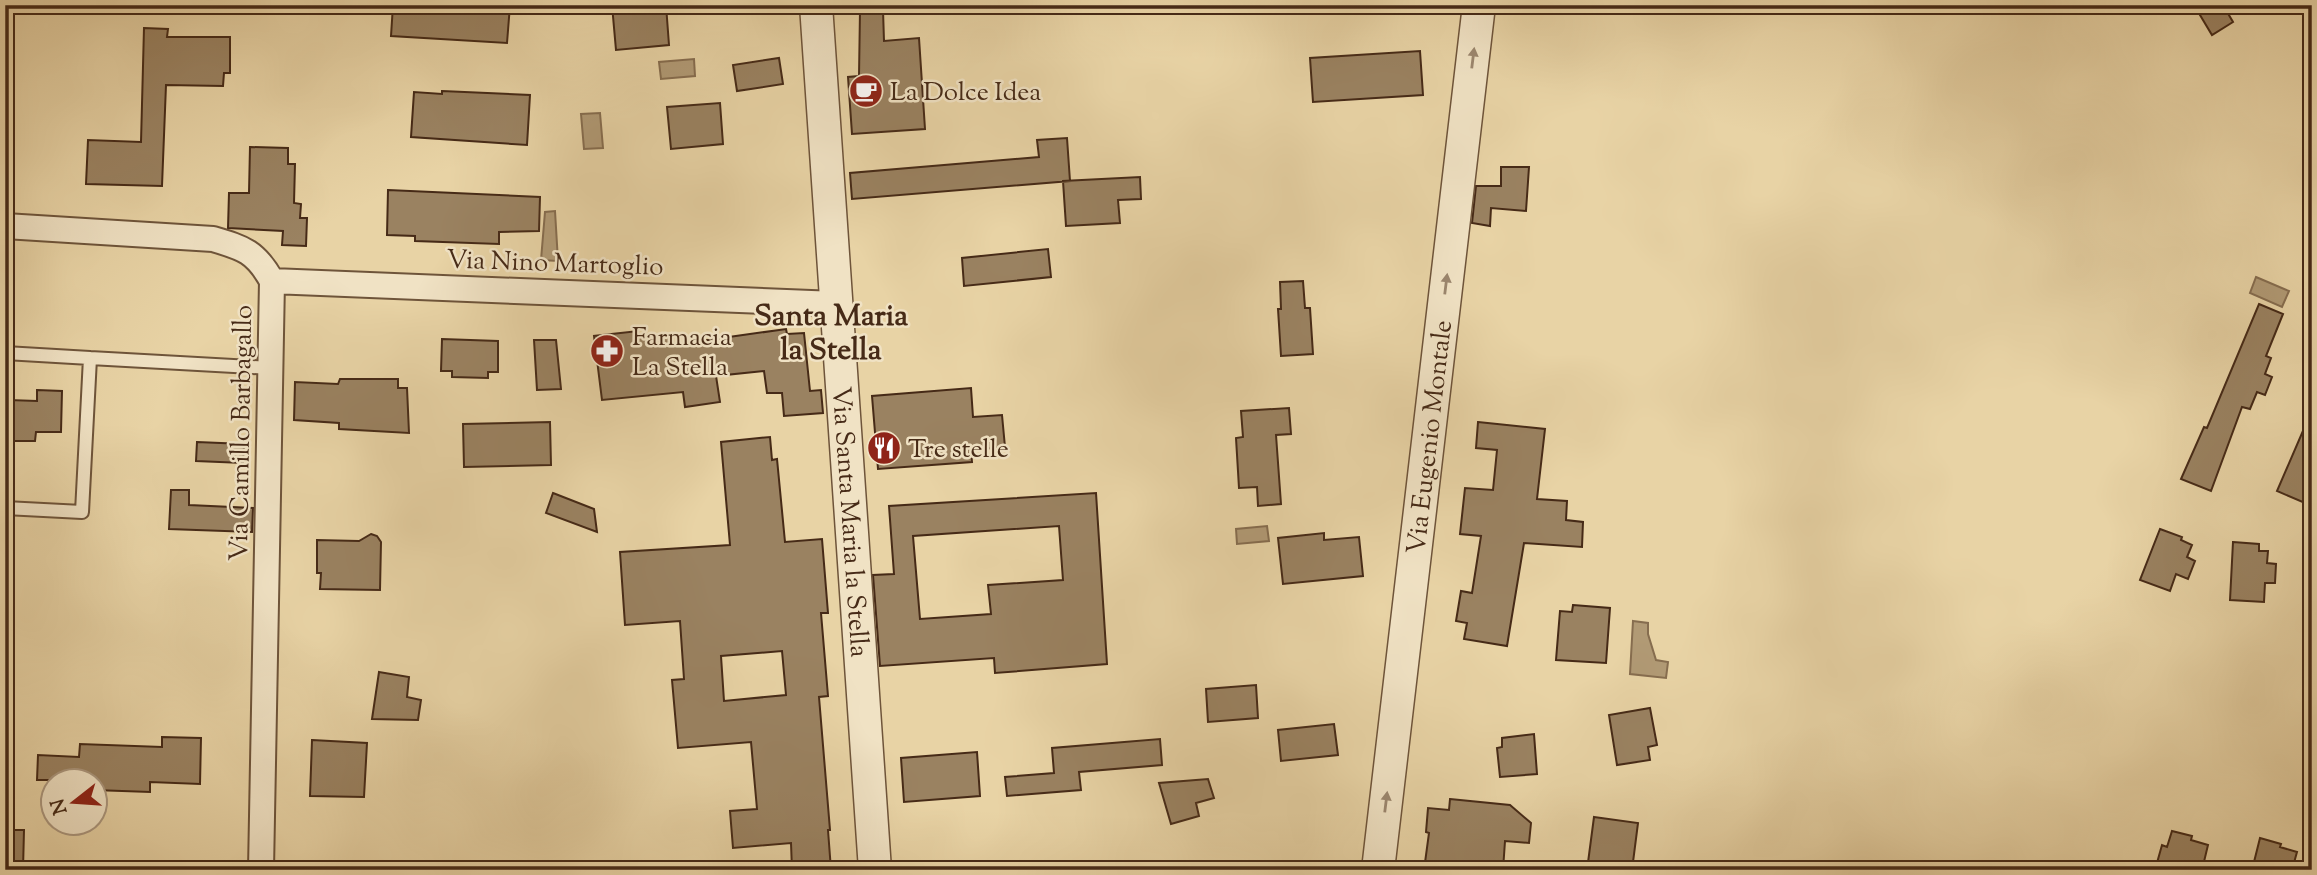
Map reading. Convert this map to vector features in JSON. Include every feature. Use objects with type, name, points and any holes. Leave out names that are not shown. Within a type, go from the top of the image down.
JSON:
[{"type":"street","name":"Via Santa Maria la Stella","points":[[816,5],[875,870]]},
{"type":"street","name":"Via Eugenio Montale","points":[[1378,870],[1479,5]]},
{"type":"street","name":"Via Camillo Barbagallo","points":[[5,226],[214,239],[245,248],[263,265],[272,281],[261,870]]},
{"type":"street","name":"Via Nino Martoglio","points":[[272,281],[836,304]]},
{"type":"lane","points":[[5,354],[270,368]]},
{"type":"lane","points":[[5,508],[82,512],[90,358]]},
{"type":"shaded area","points":[[694,59],[695,76],[661,79],[659,62]]},
{"type":"shaded area","points":[[600,113],[603,148],[584,149],[581,114]]},
{"type":"shaded area","points":[[555,211],[558,261],[541,260],[545,212]]},
{"type":"shaded area","points":[[2256,277],[2289,291],[2282,307],[2250,293]]},
{"type":"shaded area","points":[[1267,526],[1269,541],[1237,544],[1236,529]]},
{"type":"shaded area","points":[[1633,621],[1648,623],[1648,634],[1656,660],[1668,662],[1666,678],[1630,674]]},
{"type":"building","points":[[393,5],[510,5],[507,43],[391,36]]},
{"type":"building","points":[[612,5],[666,5],[669,45],[616,50]]},
{"type":"building","points":[[2194,5],[2223,5],[2233,22],[2212,35]]},
{"type":"building","points":[[883,10],[884,41],[919,38],[925,129],[852,134],[848,77],[859,76],[860,11]]},
{"type":"building","points":[[144,28],[168,29],[167,37],[230,37],[230,73],[224,73],[223,86],[166,85],[162,186],[86,184],[88,140],[141,142]]},
{"type":"building","points":[[1420,51],[1423,95],[1313,102],[1310,58]]},
{"type":"building","points":[[779,58],[783,84],[737,91],[733,65]]},
{"type":"building","points":[[442,91],[530,95],[527,145],[411,137],[414,92],[442,94]]},
{"type":"building","points":[[720,103],[723,144],[671,149],[667,107]]},
{"type":"building","points":[[1067,138],[1070,181],[852,199],[850,173],[1039,157],[1037,140]]},
{"type":"building","points":[[250,147],[288,148],[288,164],[295,164],[294,203],[301,204],[300,218],[307,218],[306,246],[282,245],[283,231],[228,228],[229,193],[249,193]]},
{"type":"building","points":[[1501,167],[1529,167],[1526,211],[1491,208],[1490,226],[1472,223],[1476,186],[1501,186]]},
{"type":"building","points":[[1140,177],[1141,199],[1118,200],[1120,223],[1066,226],[1063,181]]},
{"type":"building","points":[[388,190],[540,197],[539,231],[499,232],[499,244],[415,241],[415,236],[387,235]]},
{"type":"building","points":[[1048,249],[1051,277],[964,286],[962,258]]},
{"type":"building","points":[[1303,281],[1305,308],[1310,308],[1313,354],[1281,356],[1278,309],[1281,309],[1280,282]]},
{"type":"building","points":[[2259,304],[2283,314],[2266,356],[2271,358],[2265,374],[2272,377],[2265,395],[2257,392],[2250,409],[2242,407],[2211,491],[2181,479],[2204,427],[2207,428]]},
{"type":"building","points":[[786,329],[787,334],[804,333],[810,391],[821,390],[823,413],[784,416],[782,393],[767,393],[764,371],[716,376],[720,402],[685,407],[683,392],[602,400],[594,336],[638,331],[639,338],[671,335],[672,345]]},
{"type":"building","points":[[442,339],[498,341],[498,372],[488,372],[488,378],[452,377],[452,371],[441,371]]},
{"type":"building","points":[[534,340],[556,340],[561,389],[537,390]]},
{"type":"building","points":[[340,379],[398,379],[398,388],[407,388],[409,433],[339,429],[339,423],[294,420],[295,382],[338,384]]},
{"type":"building","points":[[971,388],[973,417],[1002,415],[1005,447],[971,450],[972,462],[878,469],[872,396]]},
{"type":"building","points":[[37,390],[62,391],[61,432],[36,432],[35,441],[5,441],[5,410],[9,411],[9,400],[37,401]]},
{"type":"building","points":[[1289,408],[1291,434],[1276,435],[1281,504],[1258,506],[1257,487],[1239,488],[1236,438],[1243,437],[1241,411]]},
{"type":"building","points":[[2312,410],[2312,506],[2277,491]]},
{"type":"building","points":[[550,422],[551,465],[464,467],[463,424]]},
{"type":"building","points":[[1478,422],[1545,429],[1537,499],[1567,501],[1566,520],[1583,522],[1582,547],[1524,543],[1507,646],[1464,639],[1467,623],[1456,621],[1461,591],[1472,593],[1481,536],[1460,534],[1465,488],[1493,490],[1497,450],[1476,448]]},
{"type":"building","points":[[770,437],[772,460],[777,459],[785,542],[822,539],[828,613],[821,613],[828,696],[819,697],[831,870],[792,870],[791,843],[733,848],[730,811],[757,809],[751,742],[678,748],[672,680],[684,679],[680,621],[625,625],[620,552],[730,545],[721,442]],"holes":[[[782,651],[786,695],[724,701],[721,656]]]},
{"type":"building","points":[[197,442],[244,444],[243,463],[196,461]]},
{"type":"building","points":[[171,490],[189,490],[189,505],[253,508],[252,532],[169,529]]},
{"type":"building","points":[[553,493],[594,509],[597,532],[546,513]]},
{"type":"building","points":[[1096,493],[1107,664],[995,673],[994,658],[880,666],[873,575],[894,574],[889,506]],"holes":[[[1059,526],[1063,580],[988,585],[991,614],[920,619],[913,536]]]},
{"type":"building","points":[[2160,529],[2182,537],[2181,540],[2192,545],[2187,557],[2195,561],[2188,579],[2176,574],[2170,591],[2140,580]]},
{"type":"building","points":[[1324,533],[1324,540],[1359,537],[1363,576],[1283,584],[1278,538]]},
{"type":"building","points":[[371,534],[377,536],[381,542],[380,590],[320,589],[317,540],[359,541]]},
{"type":"building","points":[[2233,542],[2259,544],[2259,551],[2268,551],[2267,563],[2276,564],[2275,583],[2265,583],[2264,602],[2230,600]]},
{"type":"building","points":[[1573,605],[1610,608],[1606,663],[1556,660],[1560,611],[1572,612]]},
{"type":"building","points":[[379,672],[409,677],[407,697],[421,700],[418,720],[372,719]]},
{"type":"building","points":[[1256,685],[1258,718],[1208,722],[1206,689]]},
{"type":"building","points":[[1650,708],[1657,745],[1648,747],[1650,760],[1617,765],[1609,715]]},
{"type":"building","points":[[1334,724],[1338,755],[1281,761],[1278,730]]},
{"type":"building","points":[[1534,734],[1537,774],[1500,777],[1497,748],[1502,747],[1502,738]]},
{"type":"building","points":[[162,737],[201,738],[200,784],[150,782],[150,792],[108,790],[108,766],[38,766],[37,780],[38,755],[79,757],[80,744],[162,747]]},
{"type":"building","points":[[1160,739],[1162,765],[1079,772],[1081,790],[1007,796],[1005,777],[1054,773],[1052,748]]},
{"type":"building","points":[[312,740],[367,743],[364,797],[310,796]]},
{"type":"building","points":[[977,752],[980,796],[904,802],[901,758]]},
{"type":"building","points":[[1208,779],[1214,798],[1196,803],[1199,816],[1171,824],[1159,783]]},
{"type":"building","points":[[1450,799],[1510,805],[1531,823],[1529,843],[1505,841],[1503,870],[1424,870],[1429,833],[1426,832],[1428,808],[1449,810]]},
{"type":"building","points":[[1594,817],[1638,823],[1632,870],[1587,870]]},
{"type":"building","points":[[5,830],[24,830],[23,870],[5,870]]},
{"type":"building","points":[[2172,831],[2192,836],[2191,840],[2208,845],[2202,870],[2155,870],[2162,845],[2167,847]]},
{"type":"building","points":[[2260,838],[2297,852],[2292,870],[2252,870]]},
{"type":"place","name":"La Dolce Idea","points":[[866,91]]},
{"type":"place","name":"Farmacia La Stella","points":[[607,351]]},
{"type":"place","name":"Tre stelle","points":[[884,448]]},
{"type":"district","name":"Santa Maria la Stella","points":[[831,332]]}]
